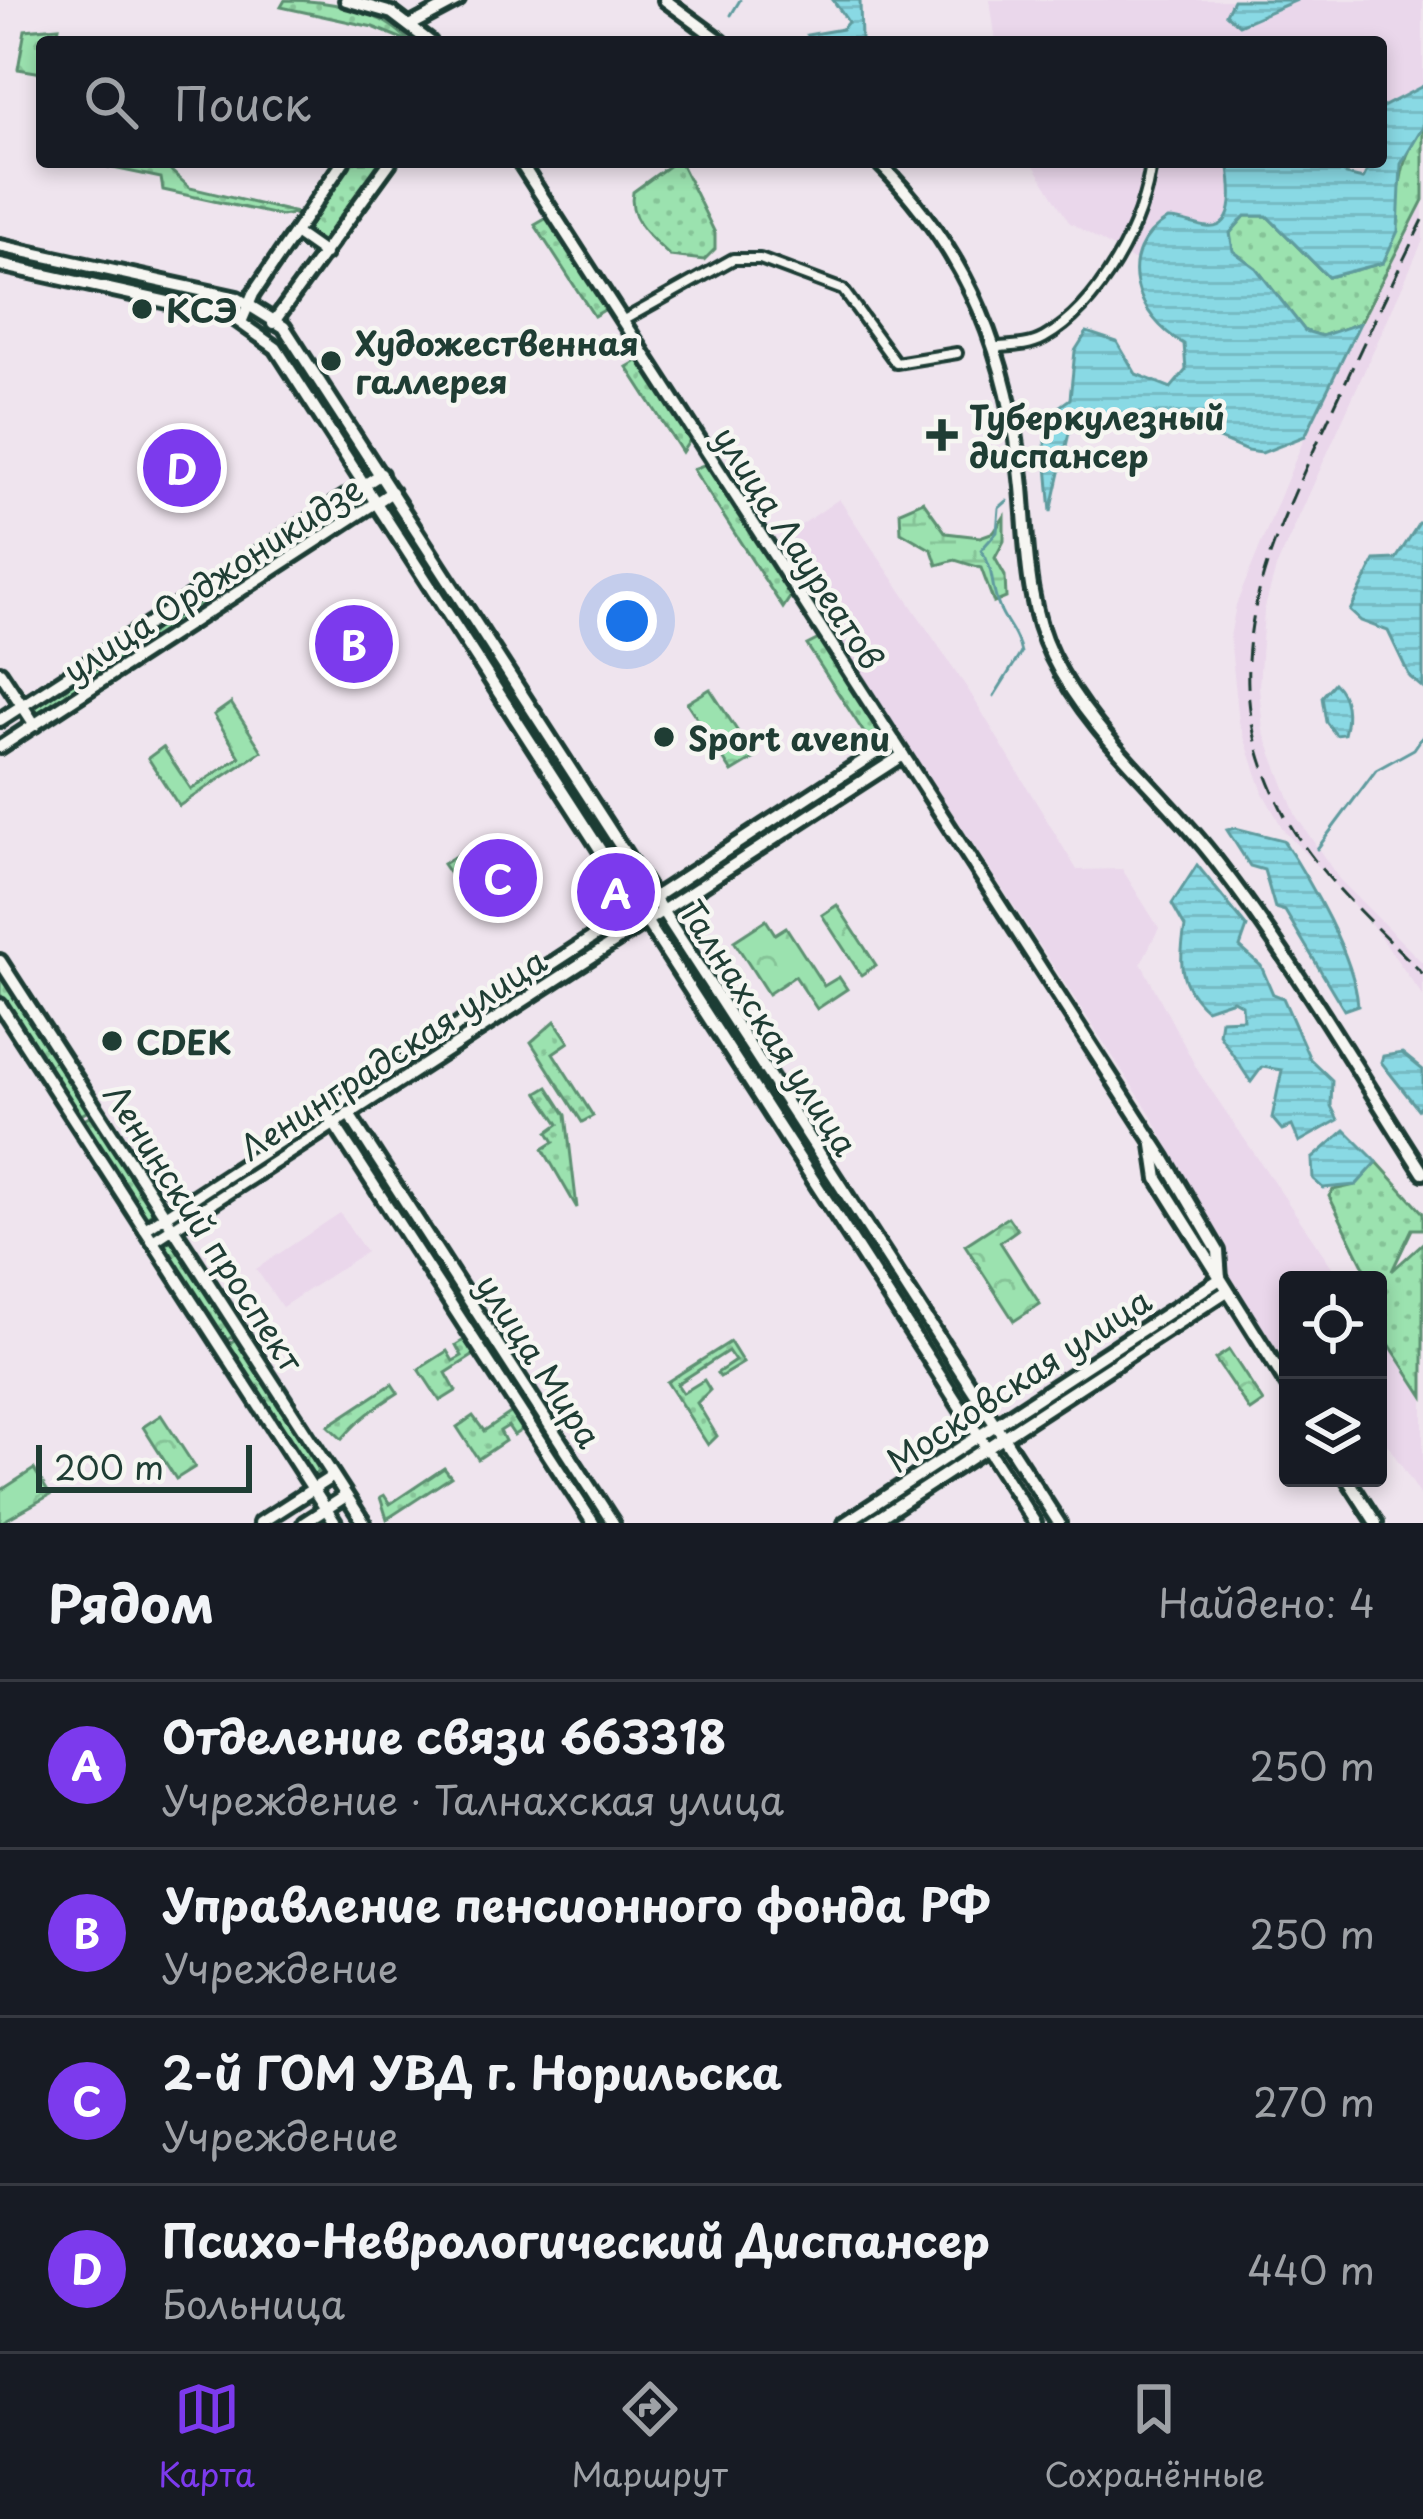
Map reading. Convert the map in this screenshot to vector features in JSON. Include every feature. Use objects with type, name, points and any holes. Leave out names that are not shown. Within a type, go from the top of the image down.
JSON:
[{"type":"street","points":[[346,0],[392,13],[422,36]]},
{"type":"street","points":[[411,26],[458,0]]},
{"type":"street","points":[[665,0],[714,36]]},
{"type":"street","points":[[242,320],[248,302],[339,168]]},
{"type":"street","points":[[0,265],[242,320],[262,334],[386,168]]},
{"type":"street","name":"улица Лауреатов","points":[[524,168],[1153,1142],[1219,1251],[1224,1285],[1284,1379]]},
{"type":"street","points":[[883,168],[944,240],[997,347],[1014,415],[1030,583],[1051,654],[1095,724],[1196,834],[1249,903],[1423,1173]]},
{"type":"street","points":[[997,347],[1041,341],[1082,308],[1131,231],[1145,198],[1150,168]]},
{"type":"street","points":[[295,232],[326,254]]},
{"type":"street","points":[[0,246],[248,302],[276,320]]},
{"type":"street","points":[[622,321],[733,259],[760,259],[843,290],[896,363],[957,353]]},
{"type":"street","name":"Талнахская улица","points":[[276,320],[381,473],[1059,1523]]},
{"type":"street","name":"Талнахская улица","points":[[262,334],[1035,1523]]},
{"type":"street","name":"улица Орджоникидзе","points":[[0,720],[381,473]]},
{"type":"street","name":"улица Орджоникидзе","points":[[0,748],[392,492]]},
{"type":"street","points":[[0,671],[35,725]]},
{"type":"street","name":"Ленинградская улица","points":[[149,1235],[340,1102],[894,741]]},
{"type":"street","name":"Ленинградская улица","points":[[169,1222],[334,1124],[903,755]]},
{"type":"street","name":"Ленинский проспект","points":[[0,961],[364,1523]]},
{"type":"street","name":"Ленинский проспект","points":[[0,1005],[335,1523]]},
{"type":"street","name":"улица Мира","points":[[340,1102],[613,1523]]},
{"type":"street","name":"улица Мира","points":[[326,1112],[593,1523]]},
{"type":"street","points":[[407,1236],[421,1226]]},
{"type":"street","name":"Московская улица","points":[[845,1523],[983,1442],[1224,1285]]},
{"type":"street","name":"Московская улица","points":[[871,1523],[983,1442]]},
{"type":"street","points":[[260,1523],[333,1476]]},
{"type":"street","points":[[1353,1487],[1376,1523]]},
{"type":"street","points":[[304,1523],[346,1496]]},
{"type":"shaded area","points":[[990,0],[1423,0],[1423,96],[1387,117],[1387,36],[995,36]]},
{"type":"shaded area","points":[[1036,168],[1297,168],[1219,239],[1149,269],[1069,222]]},
{"type":"shaded area","points":[[1423,200],[1423,240],[1276,568],[1264,611],[1259,687],[1263,731],[1296,816],[1339,879],[1423,963],[1423,996],[1371,924],[1284,831],[1263,793],[1239,722],[1230,637],[1236,605],[1305,436]]},
{"type":"shaded area","points":[[839,499],[971,694],[1077,870],[1122,869],[1159,928],[1141,963],[1198,1071],[1335,1271],[1279,1271],[1279,1352],[1233,1286],[1203,1210],[1148,1110],[775,543]]},
{"type":"shaded area","points":[[340,1213],[366,1252],[282,1307],[256,1269]]},
{"type":"shaded area","points":[[1387,1341],[1423,1396],[1423,1499],[1387,1444]]},
{"type":"green space","points":[[285,0],[352,9],[403,36],[395,36],[281,7]]},
{"type":"green space","points":[[59,27],[57,36],[36,36],[36,72],[18,69],[25,30]]},
{"type":"green space","points":[[1423,127],[1423,200],[1360,323],[1322,336],[1305,331],[1256,268],[1232,251],[1230,233],[1245,216],[1267,216],[1328,277],[1383,263],[1395,227],[1405,161]]},
{"type":"green space","points":[[114,168],[168,168],[190,188],[297,213],[282,216],[163,190],[161,178]]},
{"type":"green space","points":[[346,168],[380,168],[325,246],[303,230]]},
{"type":"green space","points":[[666,168],[683,168],[715,233],[715,249],[704,260],[670,256],[642,227],[634,211],[633,192]]},
{"type":"green space","points":[[547,218],[606,309],[594,316],[535,225]]},
{"type":"green space","points":[[0,252],[233,302],[230,310],[0,260]]},
{"type":"green space","points":[[287,343],[368,468],[366,472],[281,347]]},
{"type":"green space","points":[[639,360],[690,440],[682,452],[627,367]]},
{"type":"green space","points":[[706,464],[791,596],[783,608],[693,469]]},
{"type":"green space","points":[[354,499],[362,501],[361,507],[218,600],[212,590]]},
{"type":"green space","points":[[923,501],[946,533],[980,537],[994,532],[1004,517],[1004,541],[995,558],[1005,576],[1006,598],[994,603],[981,568],[955,560],[937,565],[932,550],[901,532],[900,511]]},
{"type":"green space","points":[[390,508],[481,642],[475,646],[388,512]]},
{"type":"green space","points":[[207,594],[213,603],[40,715],[34,706]]},
{"type":"green space","points":[[819,639],[882,737],[872,745],[807,645]]},
{"type":"green space","points":[[485,649],[564,771],[558,774],[479,653]]},
{"type":"green space","points":[[710,689],[755,758],[732,772],[687,703]]},
{"type":"green space","points":[[231,703],[262,751],[179,806],[148,758],[163,747],[191,789],[240,757],[214,715]]},
{"type":"green space","points":[[567,773],[645,892],[643,896],[561,777]]},
{"type":"green space","points":[[465,850],[486,883],[465,896],[443,864]]},
{"type":"green space","points":[[837,905],[876,965],[861,975],[822,915]]},
{"type":"green space","points":[[629,919],[635,923],[477,1026],[473,1019]]},
{"type":"green space","points":[[766,920],[775,934],[786,927],[824,986],[839,977],[847,989],[817,1009],[795,976],[768,994],[734,941]]},
{"type":"green space","points":[[658,922],[764,1079],[762,1083],[657,927]]},
{"type":"green space","points":[[0,971],[90,1110],[79,1116],[0,994]]},
{"type":"green space","points":[[555,1021],[569,1042],[553,1053],[593,1116],[582,1122],[531,1042]]},
{"type":"green space","points":[[548,1087],[566,1115],[577,1208],[543,1149],[554,1142],[548,1132],[559,1124],[538,1093]]},
{"type":"green space","points":[[768,1091],[881,1260],[879,1264],[766,1096]]},
{"type":"green space","points":[[93,1115],[155,1211],[145,1218],[82,1121]]},
{"type":"green space","points":[[1377,1162],[1423,1213],[1423,1229],[1412,1229],[1392,1271],[1423,1243],[1423,1396],[1387,1341],[1387,1271],[1365,1269],[1329,1196],[1333,1190],[1356,1185]]},
{"type":"green space","points":[[1008,1217],[1017,1230],[1000,1242],[1040,1304],[1014,1321],[965,1245]]},
{"type":"green space","points":[[173,1239],[235,1335],[225,1341],[163,1246]]},
{"type":"green space","points":[[885,1272],[985,1421],[984,1425],[884,1278]]},
{"type":"green space","points":[[237,1338],[322,1469],[312,1476],[227,1345]]},
{"type":"green space","points":[[464,1340],[474,1355],[446,1373],[456,1391],[440,1401],[419,1369],[447,1351],[453,1361],[462,1356],[456,1345]]},
{"type":"green space","points":[[730,1342],[743,1363],[720,1377],[717,1373],[735,1361],[728,1351],[677,1384],[683,1393],[704,1380],[710,1390],[697,1403],[717,1436],[708,1445],[667,1382]]},
{"type":"green space","points":[[1229,1350],[1263,1402],[1250,1411],[1215,1359]]},
{"type":"green space","points":[[392,1384],[398,1393],[342,1439],[328,1426]]},
{"type":"green space","points":[[512,1412],[523,1429],[514,1435],[508,1426],[500,1431],[505,1441],[478,1459],[457,1427],[473,1416],[484,1431]]},
{"type":"green space","points":[[161,1415],[195,1467],[176,1479],[143,1427]]},
{"type":"green space","points":[[444,1468],[451,1477],[387,1519],[380,1497],[384,1495],[390,1504]]},
{"type":"green space","points":[[34,1469],[50,1495],[0,1523],[0,1491]]},
{"type":"water","points":[[833,0],[860,0],[861,36],[807,36],[842,29],[848,22]]},
{"type":"water","points":[[1233,0],[1297,0],[1239,25],[1226,14]]},
{"type":"water","points":[[1423,86],[1423,127],[1401,164],[1398,231],[1383,263],[1328,277],[1267,216],[1245,216],[1230,233],[1233,251],[1256,268],[1305,331],[1322,336],[1360,323],[1305,436],[1262,453],[1179,422],[1141,424],[1111,420],[1095,410],[1074,411],[1051,512],[1045,442],[1049,414],[1070,399],[1075,351],[1087,332],[1117,342],[1136,374],[1171,388],[1186,370],[1184,344],[1153,318],[1137,284],[1140,249],[1151,233],[1168,219],[1207,227],[1225,221],[1231,202],[1229,168],[1340,168],[1346,175],[1363,179],[1368,168],[1387,168],[1387,105]]},
{"type":"water","points":[[1423,523],[1423,688],[1410,677],[1388,631],[1361,621],[1350,611],[1375,560],[1396,559]]},
{"type":"water","points":[[1334,683],[1347,713],[1344,734],[1336,735],[1326,722],[1322,697]]},
{"type":"water","points":[[1227,830],[1283,840],[1340,942],[1358,1005],[1344,1010],[1285,911],[1275,908],[1264,870],[1250,866]]},
{"type":"water","points":[[1197,865],[1247,927],[1240,947],[1261,966],[1273,994],[1283,998],[1310,1059],[1332,1080],[1331,1106],[1338,1120],[1299,1142],[1292,1126],[1282,1130],[1272,1118],[1282,1070],[1262,1067],[1251,1082],[1219,1034],[1221,1020],[1243,1019],[1242,1005],[1233,1000],[1206,1009],[1185,981],[1185,927],[1172,904]]},
{"type":"water","points":[[1402,1053],[1423,1070],[1423,1103],[1418,1109],[1381,1062],[1383,1056]]},
{"type":"water","points":[[1345,1130],[1377,1162],[1356,1185],[1323,1188],[1313,1179],[1312,1159]]},
{"type":"waterway","points":[[731,15],[740,0]]},
{"type":"waterway","points":[[994,696],[1021,653],[999,607],[981,550],[997,532],[999,508],[1007,501]]},
{"type":"waterway","points":[[1317,849],[1376,770],[1414,749],[1423,736]]},
{"type":"railway","points":[[1423,220],[1282,523],[1253,617],[1248,665],[1250,713],[1262,763],[1285,816],[1331,880],[1423,974]]},
{"type":"place","name":"КСЭ","points":[[142,309]]},
{"type":"place","name":"Художественная галлерея","points":[[331,361]]},
{"type":"place","name":"Туберкулезный диспансер","points":[[942,435]]},
{"type":"place","name":"Психо-Неврологический Диспансер","points":[[182,468]]},
{"type":"place","name":"Управление пенсионного фонда РФ","points":[[354,644]]},
{"type":"place","name":"Sport avenu","points":[[664,737]]},
{"type":"place","name":"2-й ГОМ УВД г. Норильска","points":[[498,878]]},
{"type":"place","name":"Отделение связи 663318","points":[[616,892]]},
{"type":"place","name":"CDEK","points":[[112,1041]]}]
